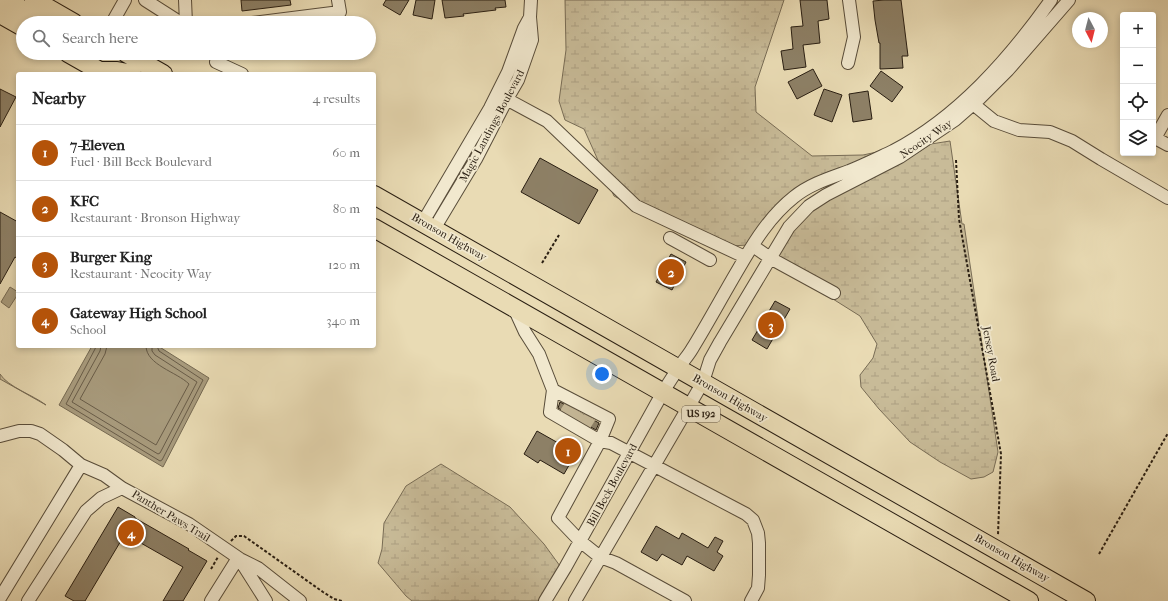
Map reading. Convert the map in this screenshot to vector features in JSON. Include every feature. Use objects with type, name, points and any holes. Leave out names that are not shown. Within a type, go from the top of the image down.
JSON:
[{"type":"highway","points":[[6,0],[33,16]]},
{"type":"highway","points":[[34,0],[62,16]]},
{"type":"highway","points":[[0,14],[16,23]]},
{"type":"highway","points":[[80,60],[100,72]]},
{"type":"highway","points":[[138,60],[159,72]]},
{"type":"highway","points":[[110,72],[122,72]]},
{"type":"highway","name":"Bronson Highway","points":[[376,196],[1086,601]]},
{"type":"highway","name":"US 192","points":[[376,229],[1029,601]]},
{"type":"street","points":[[116,16],[125,0]]},
{"type":"street","points":[[145,0],[170,16]]},
{"type":"street","points":[[184,0],[185,16]]},
{"type":"street","points":[[308,16],[340,12],[338,0]]},
{"type":"street","name":"Magic Landings Boulevard","points":[[428,226],[476,159],[502,97],[518,80],[532,40],[530,17],[531,0]]},
{"type":"street","points":[[848,63],[854,37],[849,0]]},
{"type":"street","name":"Neocity Way","points":[[703,382],[710,360],[789,227],[809,206],[826,195],[900,157],[949,124],[1031,28],[1051,0]]},
{"type":"street","name":"Neocity Way","points":[[745,257],[768,223],[794,197],[830,177],[849,171],[894,150],[970,101],[1008,70],[1069,0]]},
{"type":"street","points":[[216,62],[238,72]]},
{"type":"street","points":[[502,97],[547,121],[636,206],[745,257]]},
{"type":"street","points":[[970,101],[994,121],[1019,130],[1050,132],[1072,141],[1168,198]]},
{"type":"street","points":[[1168,115],[1155,138],[1168,145]]},
{"type":"street","points":[[670,238],[710,260]]},
{"type":"street","points":[[753,246],[770,258],[834,293]]},
{"type":"street","name":"Bill Beck Boulevard","points":[[544,601],[580,541],[663,392],[691,350],[745,257]]},
{"type":"street","points":[[514,308],[524,332],[539,354],[553,390],[600,441],[611,443],[654,465],[746,514],[753,520],[758,532],[759,575],[758,588],[751,601]]},
{"type":"street","points":[[575,601],[703,382]]},
{"type":"street","points":[[553,390],[550,412],[610,420],[558,518],[580,541],[600,557],[616,563],[685,601]]},
{"type":"street","name":"Panther Paws Trail","points":[[0,436],[19,431],[31,431],[40,434],[81,465],[104,475],[122,488],[190,524],[239,559],[258,568],[300,601]]},
{"type":"street","points":[[0,598],[81,465]]},
{"type":"street","points":[[28,601],[86,511],[101,498],[122,488]]},
{"type":"street","points":[[211,601],[239,559]]},
{"type":"street","name":"Panther Paws Trail","points":[[239,559],[266,601]]},
{"type":"path","name":"Jersey Road","points":[[956,160],[959,219],[1001,454],[997,550]]},
{"type":"path","points":[[542,263],[559,235]]},
{"type":"path","points":[[1099,554],[1168,433]]},
{"type":"path","points":[[210,569],[236,536],[244,536],[323,592],[334,599],[342,601]]},
{"type":"green space","points":[[565,0],[784,0],[755,87],[756,112],[812,156],[863,155],[877,152],[807,182],[747,245],[716,247],[688,235],[614,196],[584,129],[565,120],[559,101],[566,50]]},
{"type":"green space","points":[[950,141],[998,452],[993,472],[984,477],[971,479],[940,462],[910,442],[861,387],[860,375],[873,358],[877,344],[860,316],[774,262],[793,231],[812,210],[903,162],[931,144]]},
{"type":"green space","points":[[0,374],[9,383],[46,405],[0,379]]},
{"type":"green space","points":[[441,464],[510,507],[544,544],[560,566],[538,601],[412,601],[378,563],[382,549],[384,523],[406,486]]},
{"type":"water","points":[[10,287],[16,291],[16,297],[9,308],[1,302]]},
{"type":"water","points":[[91,348],[161,348],[209,378],[163,467],[59,405]]},
{"type":"building","points":[[241,0],[290,0],[291,5],[242,11]]},
{"type":"building","points":[[386,0],[409,0],[400,15],[383,5]]},
{"type":"building","points":[[416,0],[435,0],[432,19],[413,15]]},
{"type":"building","points":[[442,0],[505,0],[506,7],[495,8],[496,10],[463,14],[464,16],[445,18]]},
{"type":"building","points":[[800,0],[827,0],[829,19],[818,21],[820,43],[803,45],[806,67],[784,70],[781,51],[793,49],[791,27],[803,26]]},
{"type":"building","points":[[901,0],[908,56],[902,56],[903,68],[880,69],[880,43],[873,1]]},
{"type":"building","points":[[813,69],[822,86],[797,99],[788,82]]},
{"type":"building","points":[[881,71],[903,87],[892,102],[870,86]]},
{"type":"building","points":[[0,89],[16,97],[0,127]]},
{"type":"building","points":[[824,89],[842,95],[832,122],[814,115]]},
{"type":"building","points":[[868,91],[872,119],[853,122],[849,94]]},
{"type":"building","points":[[540,158],[598,190],[579,224],[521,192]]},
{"type":"building","points":[[0,212],[16,221],[16,258],[15,257],[0,284]]},
{"type":"building","points":[[671,254],[686,262],[672,290],[656,282]]},
{"type":"building","points":[[775,301],[790,309],[767,349],[752,340]]},
{"type":"building","points":[[560,402],[599,423],[596,430],[558,408]]},
{"type":"building","points":[[537,431],[576,453],[564,474],[540,460],[538,463],[524,454]]},
{"type":"building","points":[[118,507],[207,561],[183,601],[163,601],[183,567],[125,534],[85,601],[74,601],[65,596]]},
{"type":"building","points":[[656,526],[679,539],[682,533],[708,548],[715,537],[723,541],[717,552],[723,556],[714,571],[687,556],[682,565],[662,554],[657,561],[641,552]]},
{"type":"tunnel","points":[[565,414],[570,406]]},
{"type":"tunnel","points":[[575,420],[580,412]]},
{"type":"tunnel","points":[[585,425],[590,417]]},
{"type":"place","name":"KFC","points":[[671,272]]},
{"type":"place","name":"Burger King","points":[[771,325]]},
{"type":"place","name":"7-Eleven","points":[[568,451]]},
{"type":"place","name":"Gateway High School","points":[[131,533]]}]
